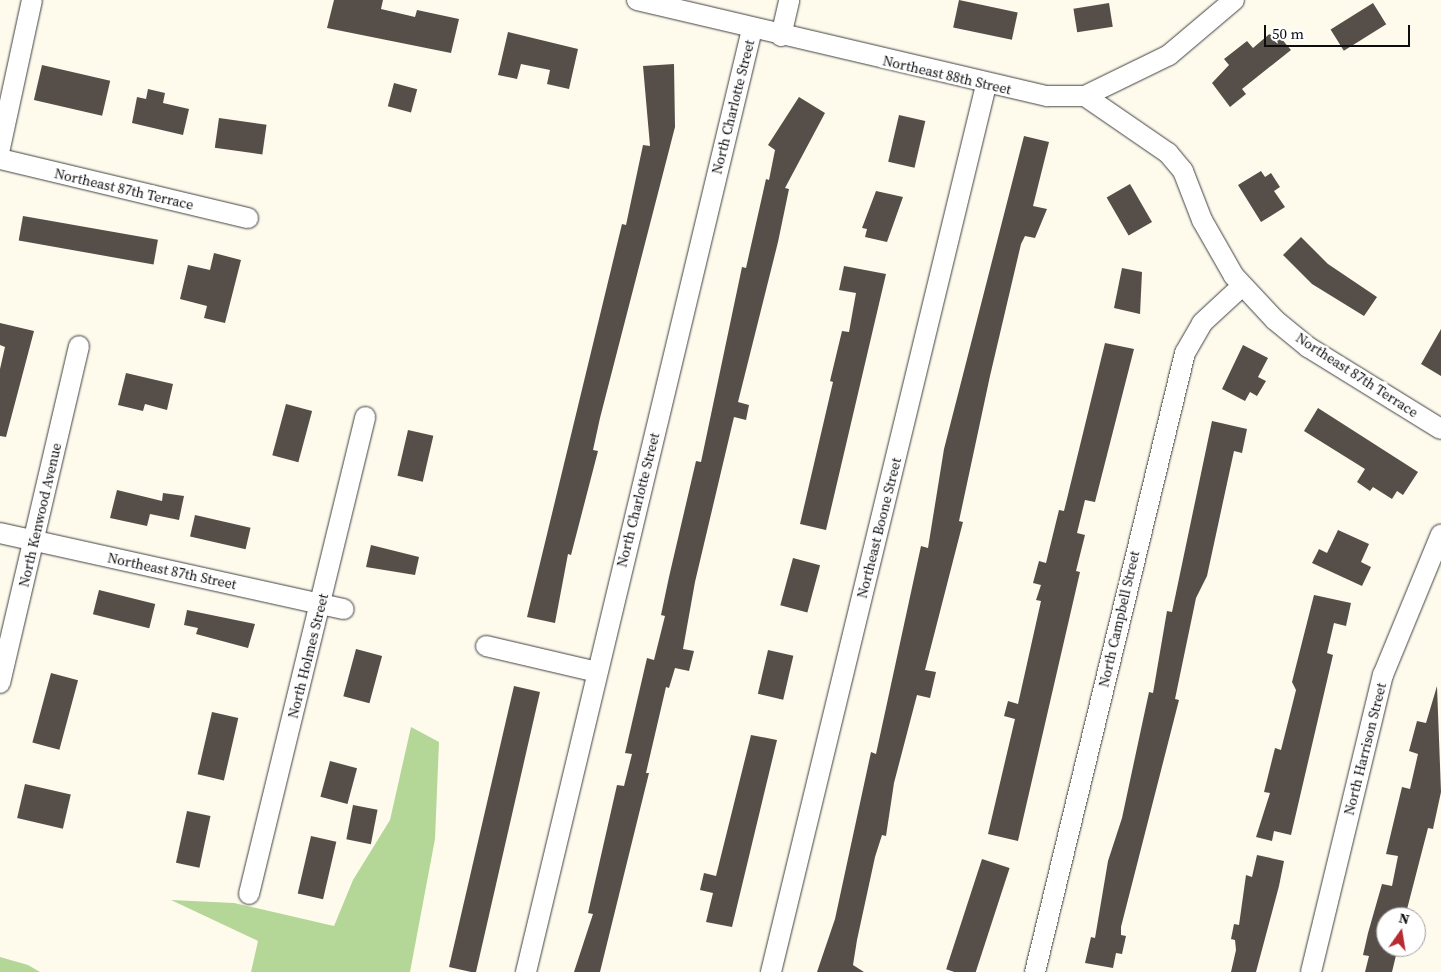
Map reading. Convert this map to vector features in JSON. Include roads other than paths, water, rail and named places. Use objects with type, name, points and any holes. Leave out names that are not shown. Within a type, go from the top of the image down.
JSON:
[{"type":"street","points":[[0,148],[32,0]]},
{"type":"street","name":"Northeast 88th Street","points":[[637,0],[986,85],[1047,96],[1085,96],[1169,55],[1234,0]]},
{"type":"street","points":[[781,36],[789,0]]},
{"type":"street","name":"North Charlotte Street","points":[[526,972],[752,29]]},
{"type":"street","name":"Northeast Boone Street","points":[[771,972],[986,85]]},
{"type":"street","name":"Northeast 87th Terrace","points":[[1085,96],[1150,137],[1183,170],[1202,220],[1242,286],[1308,348],[1441,429]]},
{"type":"street","name":"Northeast 87th Terrace","points":[[0,159],[248,218]]},
{"type":"street","name":"North Campbell Street","points":[[1035,972],[1185,353],[1202,323],[1242,286]]},
{"type":"street","name":"North Kenwood Avenue","points":[[0,683],[80,346]]},
{"type":"street","name":"North Holmes Street","points":[[249,894],[365,417]]},
{"type":"street","name":"Northeast 87th Street","points":[[0,533],[344,609]]},
{"type":"street","name":"North Harrison Street","points":[[1311,972],[1383,675],[1441,534]]},
{"type":"street","points":[[486,646],[597,672]]}]
